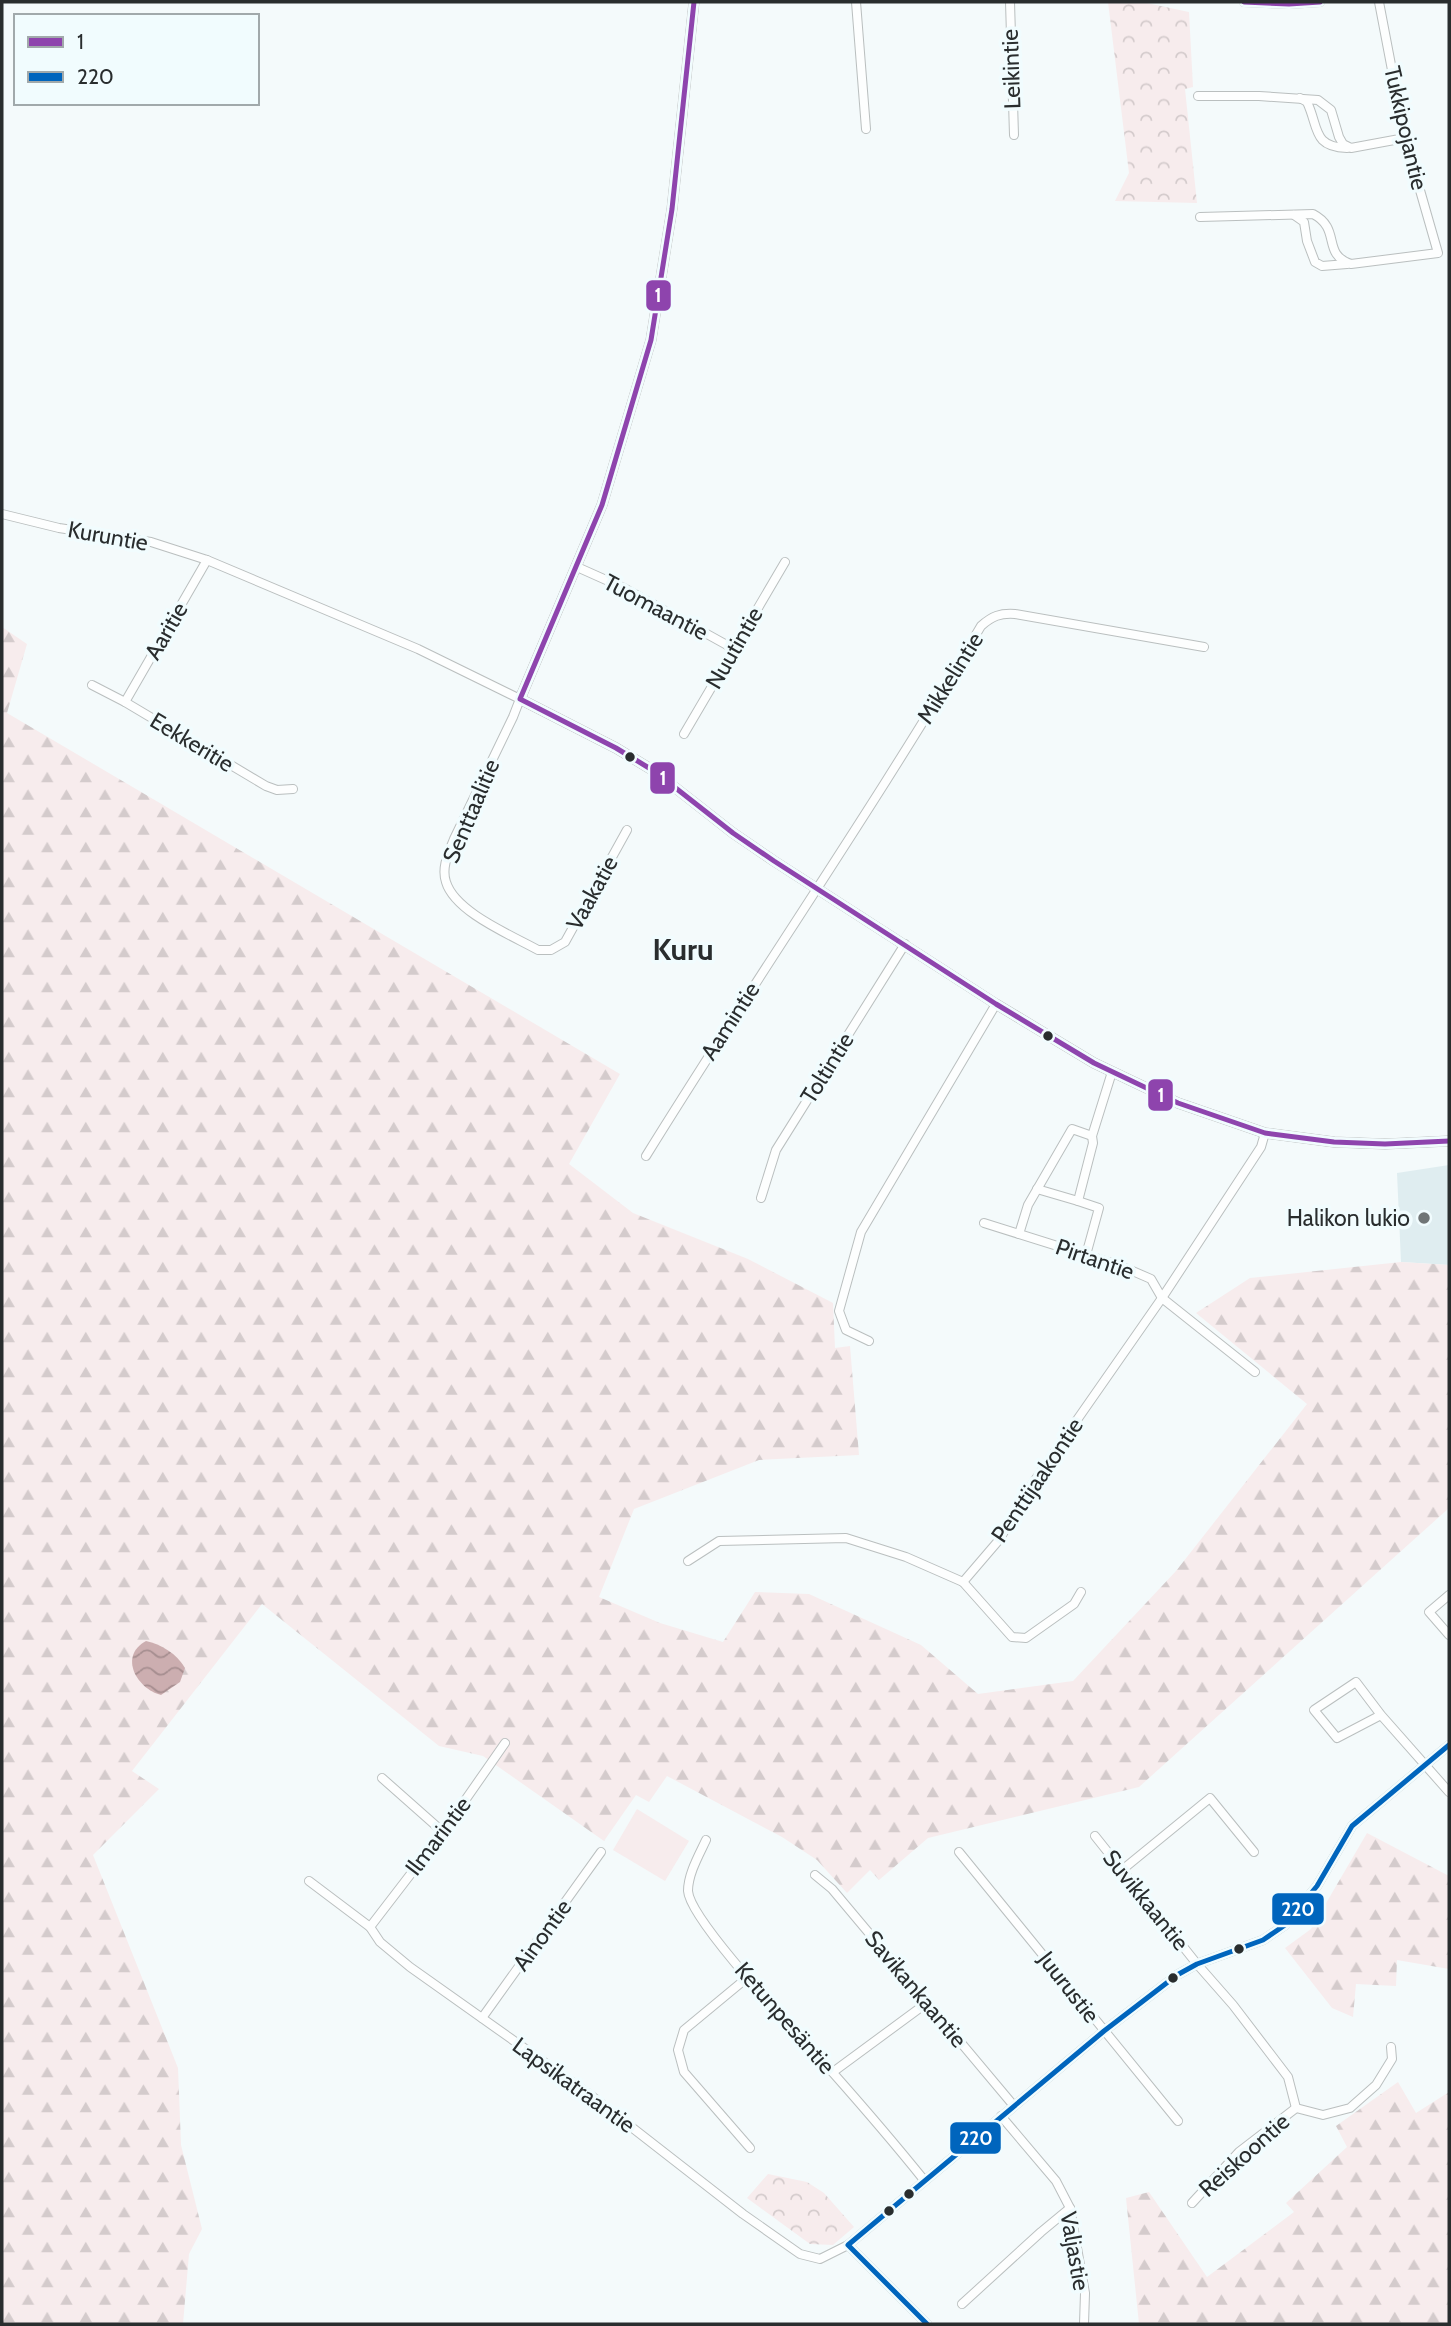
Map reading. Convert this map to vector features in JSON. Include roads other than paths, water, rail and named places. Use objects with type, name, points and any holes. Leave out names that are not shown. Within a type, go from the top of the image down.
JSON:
[{"type":"street","points":[[520,698],[602,505],[651,340],[672,209],[694,2]]},
{"type":"street","points":[[856,2],[866,129]]},
{"type":"street","name":"Leikintie","points":[[1010,2],[1014,135]]},
{"type":"street","points":[[1244,2],[1320,2]]},
{"type":"street","name":"Tukkipojantie","points":[[1351,264],[1438,253],[1405,138],[1379,2]]},
{"type":"street","points":[[1198,96],[1300,97],[1318,100],[1331,110],[1339,137],[1343,144],[1351,148]]},
{"type":"street","points":[[1300,97],[1307,102],[1315,128],[1328,146],[1351,148],[1405,138]]},
{"type":"street","points":[[1292,214],[1300,216],[1304,222],[1307,241],[1315,262],[1322,266],[1351,264]]},
{"type":"street","points":[[1200,217],[1313,214],[1324,219],[1329,228],[1335,254],[1351,264]]},
{"type":"street","name":"Kuruntie","points":[[2,514],[59,528],[150,542],[206,560],[418,649],[520,698],[654,771],[733,833],[996,1004],[1094,1063],[1178,1103],[1265,1133],[1346,1143],[1449,1141]]},
{"type":"street","name":"Aaritie","points":[[125,702],[206,560]]},
{"type":"street","name":"Nuutintie","points":[[684,734],[785,562]]},
{"type":"street","name":"Tuomaantie","points":[[577,567],[624,588],[734,649]]},
{"type":"street","name":"Mikkelintie","points":[[817,888],[939,699],[981,626],[991,618],[1001,613],[1015,614],[1204,647]]},
{"type":"street","name":"Eekkeritie","points":[[92,685],[266,786],[278,790],[293,789]]},
{"type":"street","name":"Senttaalitie","points":[[520,698],[454,839],[444,873],[446,884],[462,905],[538,950],[551,950]]},
{"type":"street","name":"Vaakatie","points":[[551,950],[565,942],[627,830]]},
{"type":"street","name":"Aamintie","points":[[646,1156],[727,1025],[817,888]]},
{"type":"street","name":"Toltintie","points":[[761,1198],[776,1150],[905,944]]},
{"type":"street","points":[[869,1341],[846,1330],[839,1311],[861,1232],[996,1004]]},
{"type":"street","points":[[1078,1201],[1093,1143],[1092,1136],[1112,1072]]},
{"type":"street","points":[[1019,1234],[1028,1205],[1072,1129],[1092,1136]]},
{"type":"street","name":"Penttijaakontie","points":[[963,1582],[999,1540],[1034,1483],[1162,1298],[1261,1147],[1265,1133]]},
{"type":"street","points":[[1037,1189],[1099,1208],[1086,1255]]},
{"type":"street","name":"Pirtantie","points":[[984,1223],[1121,1266],[1151,1279],[1162,1298],[1255,1372]]},
{"type":"street","points":[[688,1561],[719,1541],[846,1538],[906,1557],[963,1582],[1012,1637],[1026,1638],[1074,1604],[1081,1592]]},
{"type":"street","points":[[1449,1595],[1429,1612],[1449,1634]]},
{"type":"street","points":[[1381,1715],[1337,1738],[1314,1710],[1356,1682],[1381,1715],[1449,1791]]},
{"type":"street","name":"Ilmarintie","points":[[369,1927],[443,1832],[505,1744]]},
{"type":"street","name":"Lapsikatraantie","points":[[309,1881],[369,1927],[380,1942],[410,1967],[589,2094],[743,2214],[800,2254],[820,2259],[848,2245],[1104,2031],[1177,1975],[1197,1964],[1263,1940],[1285,1926],[1317,1886],[1352,1826],[1449,1745]]},
{"type":"street","points":[[382,1778],[443,1832]]},
{"type":"street","points":[[1122,1870],[1210,1798],[1254,1852]]},
{"type":"street","name":"Suvikkaantie","points":[[1095,1836],[1288,2077],[1296,2108]]},
{"type":"street","name":"Ketunpesäntie","points":[[706,1840],[695,1863],[688,1891],[696,1913],[748,1978],[833,2072],[924,2180]]},
{"type":"street","name":"Ainontie","points":[[482,2018],[601,1852]]},
{"type":"street","name":"Juurustie","points":[[959,1853],[1178,2121]]},
{"type":"street","name":"Savikankaantie","points":[[815,1875],[832,1889],[1014,2106]]},
{"type":"street","points":[[748,1978],[684,2030],[678,2050],[684,2072],[750,2148]]},
{"type":"street","points":[[833,2072],[928,2002]]},
{"type":"street","points":[[1296,2108],[1323,2115],[1350,2108],[1376,2084],[1392,2059],[1391,2047]]},
{"type":"street","name":"Reiskoontie","points":[[1192,2203],[1240,2152],[1296,2108]]},
{"type":"street","name":"Valjastie","points":[[1001,2116],[1056,2181],[1070,2208],[1085,2293],[1084,2324]]},
{"type":"street","points":[[962,2304],[1070,2208]]},
{"type":"street","points":[[848,2245],[927,2324]]},
{"type":"water","points":[[146,1641],[168,1650],[185,1668],[180,1682],[161,1695],[145,1686],[134,1671],[133,1655]]},
{"type":"place","name":"Halikon lukio","points":[[1424,1218]]},
{"type":"district","name":"Kuru","points":[[683,949]]}]
